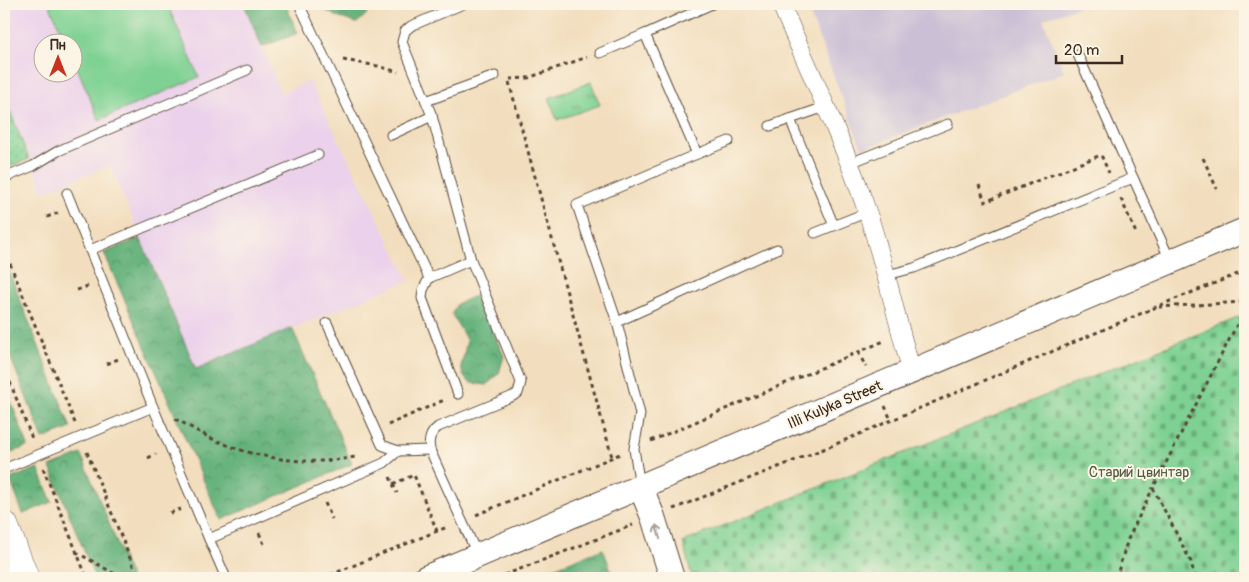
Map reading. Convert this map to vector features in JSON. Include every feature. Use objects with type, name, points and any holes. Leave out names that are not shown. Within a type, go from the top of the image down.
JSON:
[{"type":"main road","points":[[4,525],[25,578]]},
{"type":"street","points":[[781,4],[850,163],[868,212],[887,275],[912,372]]},
{"type":"street","name":"Illi Kulyka Street","points":[[425,578],[641,488],[1245,230]]},
{"type":"street","points":[[641,488],[653,517],[672,578]]},
{"type":"lane","points":[[299,4],[322,57],[428,278]]},
{"type":"lane","points":[[463,4],[411,26],[405,31],[402,42],[432,116],[471,260],[521,382],[518,393],[438,427],[430,437],[430,450],[478,557]]},
{"type":"lane","points":[[600,53],[712,4]]},
{"type":"lane","points":[[645,34],[697,154]]},
{"type":"lane","points":[[1078,55],[1171,262]]},
{"type":"lane","points":[[4,178],[33,166],[58,151],[247,70]]},
{"type":"lane","points":[[426,101],[495,76]]},
{"type":"lane","points":[[770,126],[825,107]]},
{"type":"lane","points":[[391,136],[432,116]]},
{"type":"lane","points":[[790,119],[834,226]]},
{"type":"lane","points":[[850,163],[948,124]]},
{"type":"lane","points":[[641,488],[634,448],[640,414],[617,322],[577,205],[729,141]]},
{"type":"lane","points":[[90,250],[318,155]]},
{"type":"lane","points":[[887,275],[914,268],[1133,178]]},
{"type":"lane","points":[[67,193],[153,407],[226,578]]},
{"type":"lane","points":[[815,233],[868,212]]},
{"type":"lane","points":[[617,322],[777,249]]},
{"type":"lane","points":[[458,394],[422,298],[428,278],[471,260]]},
{"type":"lane","points":[[327,324],[382,445],[398,452],[430,450]]},
{"type":"lane","points":[[4,469],[153,407]]},
{"type":"lane","points":[[209,539],[384,463],[398,452]]},
{"type":"path","points":[[600,53],[528,78],[508,79],[612,457]]},
{"type":"path","points":[[322,57],[378,66],[416,78]]},
{"type":"path","points":[[1203,158],[1217,189]]},
{"type":"path","points":[[979,185],[985,202]]},
{"type":"path","points":[[4,249],[138,578]]},
{"type":"path","points":[[497,578],[836,444],[1245,271]]},
{"type":"path","points":[[1156,308],[1245,302]]},
{"type":"path","points":[[1116,578],[1128,539],[1245,308]]},
{"type":"path","points":[[462,521],[901,334]]},
{"type":"path","points":[[4,367],[75,552],[87,578]]},
{"type":"path","points":[[375,430],[458,394]]},
{"type":"path","points":[[153,407],[219,442],[257,454],[297,461],[337,461],[376,453],[386,448]]},
{"type":"path","points":[[393,484],[414,475],[437,531]]},
{"type":"path","points":[[1153,488],[1191,562],[1195,578]]},
{"type":"path","points":[[323,578],[444,528]]},
{"type":"path","points":[[75,552],[122,578]]},
{"type":"shaded area","points":[[4,4],[244,4],[281,93],[309,81],[409,280],[196,369],[110,165],[44,192],[4,95]]},
{"type":"shaded area","points":[[806,4],[1087,4],[1043,19],[1064,72],[862,149]]},
{"type":"green space","points":[[49,4],[167,4],[199,77],[99,120],[82,79],[82,32],[62,32]]},
{"type":"green space","points":[[244,4],[285,4],[298,33],[262,47]]},
{"type":"green space","points":[[314,4],[373,4],[374,7],[357,23],[340,18]]},
{"type":"green space","points":[[591,82],[600,105],[557,120],[549,98]]},
{"type":"green space","points":[[4,96],[29,159],[4,169]]},
{"type":"green space","points":[[140,238],[196,369],[292,328],[352,464],[221,520],[104,253]]},
{"type":"green space","points":[[4,259],[71,428],[43,439],[4,341]]},
{"type":"green space","points":[[475,296],[504,356],[499,373],[487,385],[471,383],[464,377],[461,367],[467,341],[452,314],[457,304]]},
{"type":"green space","name":"Старий цвинтар","points":[[1245,315],[1245,578],[692,578],[683,542]]},
{"type":"green space","points":[[4,384],[28,446],[4,456]]},
{"type":"green space","points":[[81,454],[131,578],[95,578],[50,467]]},
{"type":"green space","points":[[38,468],[52,502],[23,514],[10,479]]},
{"type":"green space","points":[[603,549],[614,578],[527,578]]}]
